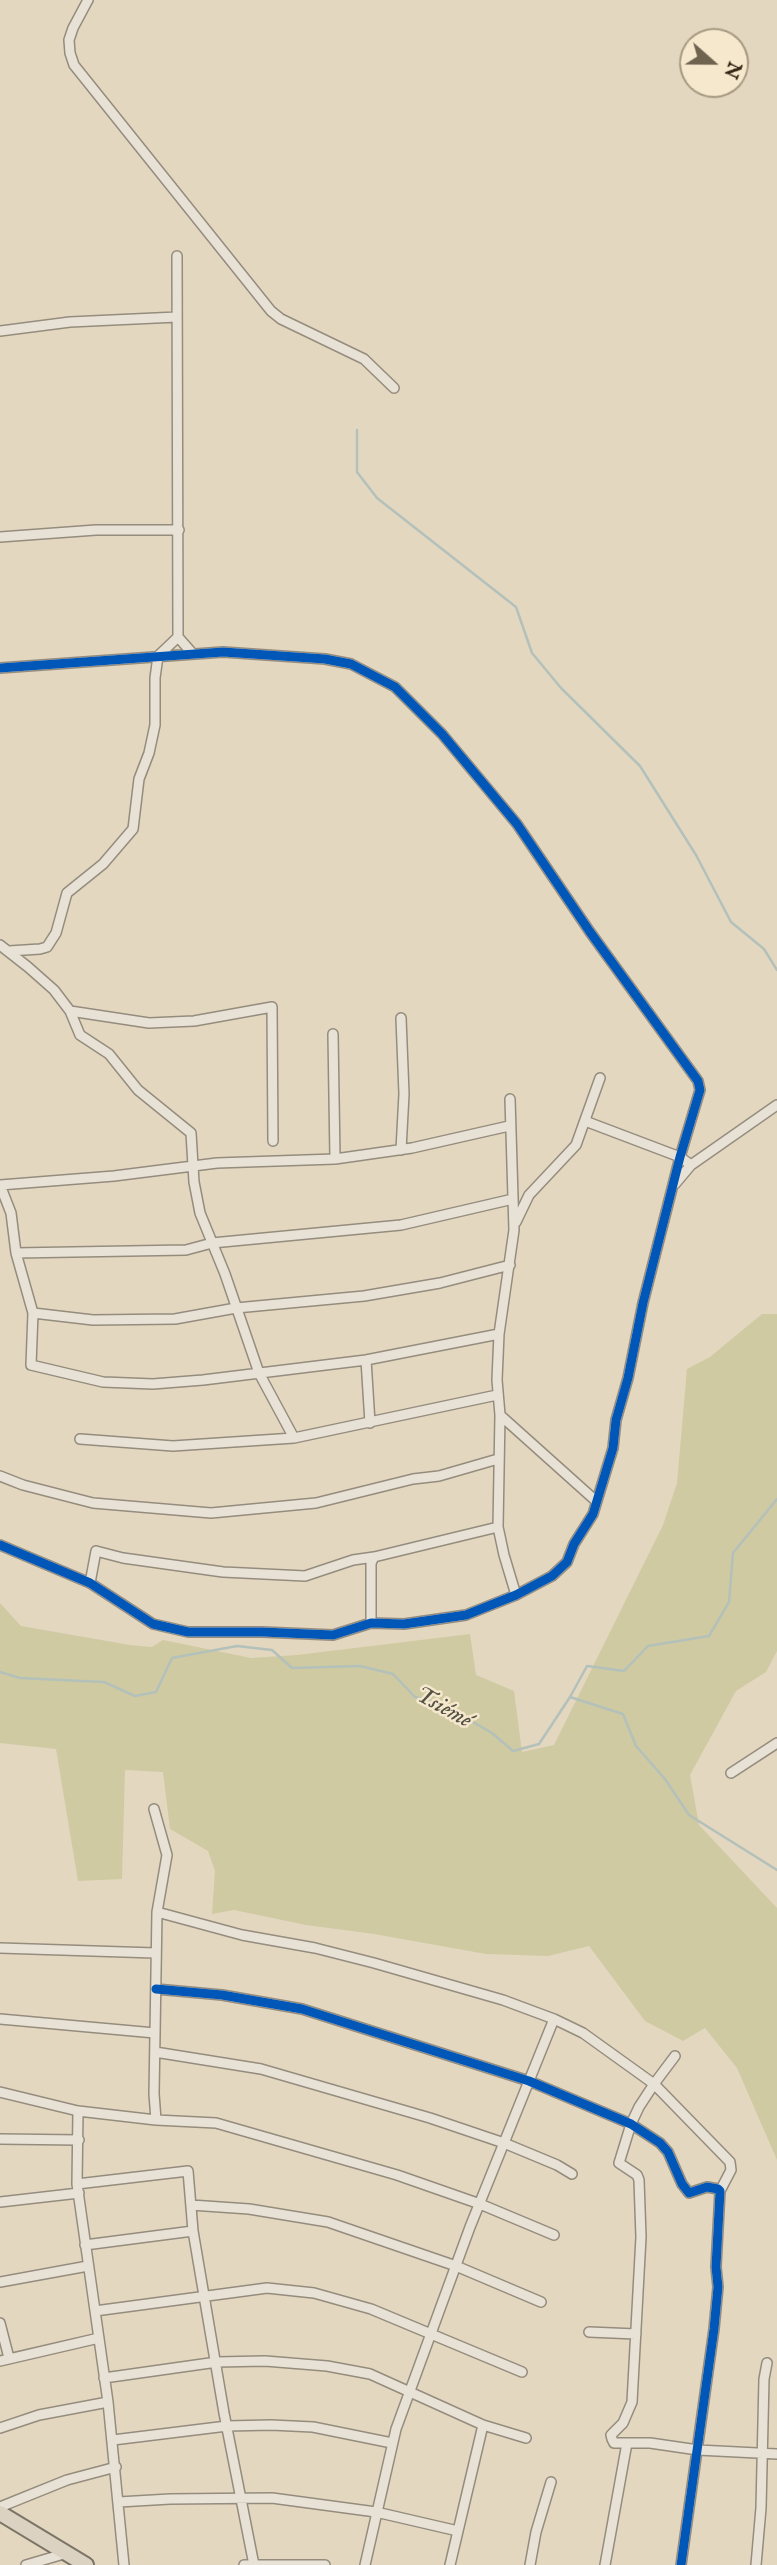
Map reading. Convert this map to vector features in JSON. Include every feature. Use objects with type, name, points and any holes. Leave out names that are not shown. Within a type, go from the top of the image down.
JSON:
[{"type":"main road","points":[[0,2513],[86,2565]]},
{"type":"street","points":[[89,0],[73,27],[69,40],[74,65],[271,311],[281,319],[364,359],[394,388]]},
{"type":"street","points":[[177,256],[178,637],[193,654]]},
{"type":"street","points":[[0,331],[70,322],[177,317]]},
{"type":"street","points":[[0,537],[96,530],[179,530]]},
{"type":"street","points":[[4,948],[47,947],[56,933],[67,892],[103,864],[133,829],[139,779],[149,753],[155,725],[158,656],[178,637]]},
{"type":"street","points":[[0,668],[223,652],[312,658],[351,664],[395,687],[442,734],[516,824],[698,1081],[699,1096],[680,1157],[643,1303],[612,1448],[593,1514],[574,1544],[567,1563],[552,1576],[516,1595],[466,1615],[404,1624],[371,1623],[333,1635],[169,1629],[153,1624],[90,1583],[0,1545]]},
{"type":"street","points":[[4,948],[54,990],[70,1011],[80,1035],[109,1054],[138,1090],[191,1133],[200,1213],[259,1373],[294,1438]]},
{"type":"street","points":[[70,1011],[149,1023],[194,1021],[272,1007],[273,1141]]},
{"type":"street","points":[[401,1018],[404,1094],[401,1150]]},
{"type":"street","points":[[333,1034],[335,1159]]},
{"type":"street","points":[[514,1230],[518,1215],[529,1195],[572,1152],[600,1079]]},
{"type":"street","points":[[510,1099],[514,1230],[499,1334],[498,1527],[516,1595]]},
{"type":"street","points":[[674,1186],[691,1165],[777,1105]]},
{"type":"street","points":[[584,1121],[680,1157],[691,1165]]},
{"type":"street","points":[[499,1334],[366,1360],[153,1384],[103,1381],[31,1365],[33,1314],[16,1253],[10,1213],[0,1185],[217,1163],[335,1159],[401,1150],[509,1126]]},
{"type":"street","points":[[16,1253],[186,1250],[212,1243],[401,1225],[513,1199]]},
{"type":"street","points":[[33,1314],[93,1320],[174,1319],[236,1308],[364,1296],[440,1283],[510,1265]]},
{"type":"street","points":[[366,1360],[370,1423]]},
{"type":"street","points":[[80,1439],[173,1446],[294,1438],[497,1395]]},
{"type":"street","points":[[500,1415],[596,1501]]},
{"type":"street","points":[[0,1476],[23,1485],[93,1503],[211,1513],[316,1503],[413,1479],[439,1476],[498,1459]]},
{"type":"street","points":[[90,1583],[96,1552],[223,1572],[304,1576],[353,1560],[498,1527]]},
{"type":"street","points":[[371,1623],[371,1563],[374,1557]]},
{"type":"street","points":[[731,1773],[777,1742]]},
{"type":"street","points":[[154,1810],[167,1855],[157,1912],[155,1953],[156,2120]]},
{"type":"street","points":[[157,1912],[242,1935],[315,1948],[362,1960],[503,2000],[554,2019],[593,2039],[654,2084],[730,2162],[731,2170],[720,2191],[715,2329],[704,2389],[681,2565]]},
{"type":"street","points":[[0,1948],[155,1953]]},
{"type":"street","points":[[156,1989],[222,1995],[302,2009],[529,2081],[631,2124],[660,2143],[668,2152],[682,2184],[689,2193],[707,2187],[715,2187],[720,2191]]},
{"type":"street","points":[[365,2565],[393,2443],[409,2391],[554,2019]]},
{"type":"street","points":[[0,2020],[155,2034]]},
{"type":"street","points":[[155,2052],[261,2069],[430,2118],[504,2143],[572,2174]]},
{"type":"street","points":[[676,2056],[654,2084],[631,2124],[619,2163],[637,2175],[639,2180],[641,2237],[632,2402],[623,2423],[611,2435],[614,2443],[650,2443],[698,2450],[777,2454]]},
{"type":"street","points":[[0,2092],[78,2111],[156,2120],[216,2123],[397,2175],[480,2204],[554,2235]]},
{"type":"street","points":[[78,2111],[78,2188],[113,2440],[124,2565]]},
{"type":"street","points":[[0,2139],[79,2140]]},
{"type":"street","points":[[0,2202],[188,2171],[193,2231],[242,2498],[251,2565],[326,2565]]},
{"type":"street","points":[[191,2206],[249,2209],[328,2222],[456,2266],[541,2302]]},
{"type":"street","points":[[85,2245],[193,2231]]},
{"type":"street","points":[[0,2282],[88,2266]]},
{"type":"street","points":[[95,2311],[267,2288],[314,2293],[345,2300],[431,2332],[522,2372]]},
{"type":"street","points":[[0,2323],[5,2360],[99,2337]]},
{"type":"street","points":[[589,2332],[636,2334]]},
{"type":"street","points":[[104,2378],[217,2362],[265,2361],[338,2367],[370,2374],[483,2425],[526,2438]]},
{"type":"street","points":[[756,2565],[761,2508],[764,2379],[767,2363]]},
{"type":"street","points":[[0,2428],[39,2415],[108,2402]]},
{"type":"street","points":[[450,2565],[483,2425]]},
{"type":"street","points":[[113,2440],[227,2426],[313,2427],[393,2443]]},
{"type":"street","points":[[606,2565],[627,2443]]},
{"type":"street","points":[[0,2507],[67,2480],[116,2467]]},
{"type":"street","points":[[530,2565],[536,2532],[551,2482]]},
{"type":"street","points":[[119,2502],[272,2498],[376,2512],[458,2531]]},
{"type":"street","points":[[26,2565],[67,2553]]},
{"type":"shaded area","points":[[762,1314],[777,1314],[777,1651],[766,1672],[736,1691],[690,1775],[699,1825],[777,1908],[777,2160],[737,2068],[705,2028],[683,2041],[645,2021],[589,1946],[548,1956],[486,1954],[306,1925],[234,1910],[212,1914],[215,1871],[208,1851],[170,1829],[163,1772],[125,1770],[122,1879],[78,1881],[56,1749],[0,1743],[0,1603],[21,1626],[130,1645],[152,1647],[163,1640],[251,1658],[470,1634],[476,1675],[514,1691],[522,1752],[554,1745],[663,1525],[677,1483],[687,1369],[710,1357]]},
{"type":"waterway","points":[[357,430],[357,472],[377,498],[516,607],[532,653],[561,688],[640,766],[696,855],[731,922],[764,949],[777,970]]},
{"type":"waterway","points":[[570,1697],[587,1666],[624,1671],[648,1646],[709,1636],[729,1602],[733,1553],[777,1499]]},
{"type":"waterway","name":"Tsiémé","points":[[0,1672],[20,1678],[104,1682],[135,1696],[156,1692],[172,1658],[237,1646],[272,1650],[292,1668],[360,1666],[393,1674],[415,1697],[447,1707],[492,1733],[513,1751],[539,1744],[570,1697],[623,1714],[636,1746],[665,1779],[689,1815],[777,1870]]},
{"type":"cycle path","points":[[0,668],[223,652],[325,659],[351,664],[395,687],[442,734],[517,824],[590,932],[698,1081],[700,1090],[643,1303],[628,1378],[616,1420],[613,1448],[593,1514],[574,1544],[567,1562],[552,1576],[516,1595],[466,1615],[404,1624],[371,1623],[333,1635],[188,1632],[153,1624],[90,1583],[0,1545]]},
{"type":"cycle path","points":[[156,1989],[222,1995],[302,2009],[529,2081],[631,2124],[660,2143],[668,2152],[682,2184],[689,2193],[707,2187],[720,2191],[716,2267],[718,2287],[714,2329],[681,2565]]}]
